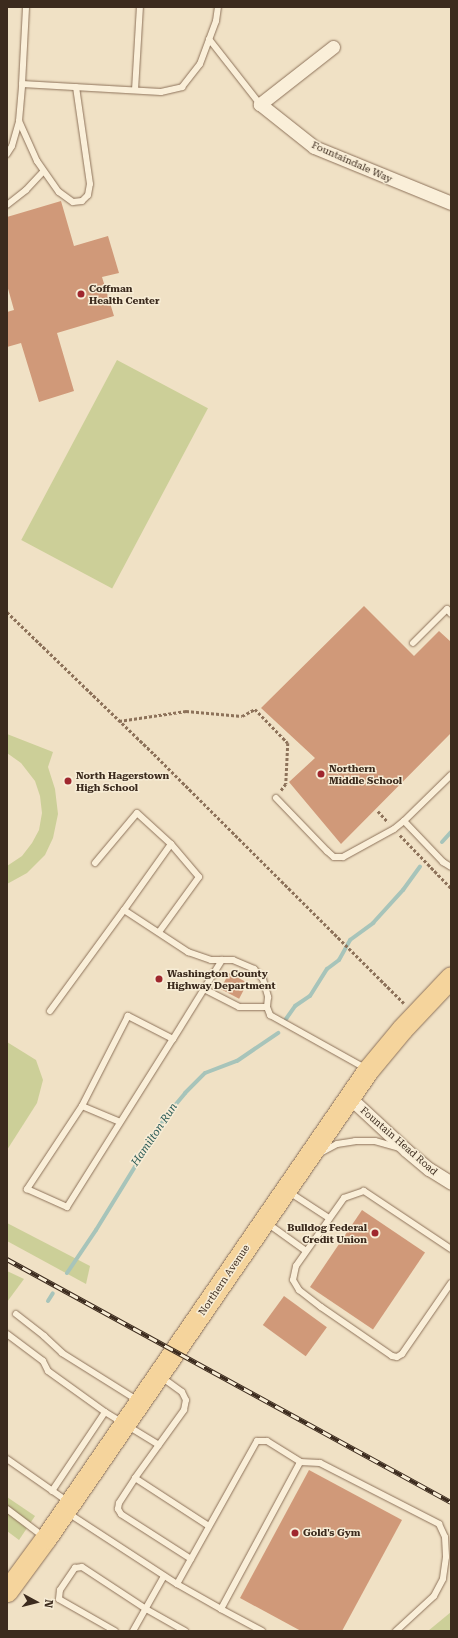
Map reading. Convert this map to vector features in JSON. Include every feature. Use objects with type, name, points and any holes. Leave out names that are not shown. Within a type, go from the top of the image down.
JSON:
[{"type":"main road","name":"Northern Avenue","points":[[7,1591],[46,1538],[125,1424],[368,1070],[402,1029],[451,977]]},
{"type":"street","points":[[260,104],[333,47]]},
{"type":"street","name":"Fountaindale Way","points":[[260,104],[314,147],[451,203]]},
{"type":"street","name":"Fountain Head Road","points":[[349,1097],[406,1150],[429,1169],[451,1183]]},
{"type":"lane","points":[[7,154],[12,146],[19,121],[26,7]]},
{"type":"lane","points":[[135,90],[140,7]]},
{"type":"lane","points":[[22,84],[161,92],[182,87],[200,64],[216,21],[218,7]]},
{"type":"lane","points":[[209,39],[260,104]]},
{"type":"lane","points":[[19,121],[43,172],[59,192],[73,202],[82,202],[88,195],[90,184],[76,87]]},
{"type":"lane","points":[[7,205],[26,190],[43,172]]},
{"type":"lane","points":[[413,643],[446,609],[451,614]]},
{"type":"lane","points":[[276,798],[326,851],[334,857],[344,857],[394,829],[451,775]]},
{"type":"lane","points":[[95,863],[137,813],[171,844],[199,877],[159,932]]},
{"type":"lane","points":[[404,821],[442,862],[451,867]]},
{"type":"lane","points":[[50,1011],[171,844]]},
{"type":"lane","points":[[124,910],[188,952],[211,960],[233,960],[254,970],[263,979],[268,997],[267,1007],[270,1015],[368,1070]]},
{"type":"lane","points":[[173,1039],[128,1016],[82,1106],[27,1189],[67,1207],[173,1039],[222,960]]},
{"type":"lane","points":[[204,988],[239,1007],[267,1007]]},
{"type":"lane","points":[[82,1106],[120,1122]]},
{"type":"lane","points":[[306,1160],[337,1144],[355,1140],[375,1141],[406,1150]]},
{"type":"lane","points":[[286,1190],[329,1218]]},
{"type":"lane","points":[[451,1249],[364,1191],[344,1198],[306,1251],[293,1274],[293,1280],[299,1290],[392,1356],[397,1357],[402,1354],[451,1283]]},
{"type":"lane","points":[[264,1221],[306,1251]]},
{"type":"lane","points":[[16,1314],[44,1336],[62,1353],[140,1402]]},
{"type":"lane","points":[[7,1334],[42,1361],[48,1371],[104,1412],[159,1445]]},
{"type":"lane","points":[[158,1375],[182,1392],[186,1400],[184,1410],[118,1503],[118,1509],[122,1514],[191,1559]]},
{"type":"lane","points":[[52,1490],[104,1412]]},
{"type":"lane","points":[[177,1584],[257,1441],[267,1441],[300,1462],[320,1463],[439,1524],[445,1537],[446,1557],[443,1579],[434,1596],[396,1631]]},
{"type":"lane","points":[[7,1459],[52,1490],[67,1507],[164,1576],[262,1631]]},
{"type":"lane","points":[[221,1609],[300,1462]]},
{"type":"lane","points":[[135,1478],[209,1526]]},
{"type":"lane","points":[[7,1509],[46,1538]]},
{"type":"lane","points":[[115,1631],[59,1599],[60,1590],[75,1568],[82,1567],[146,1609],[185,1631]]},
{"type":"lane","points":[[133,1631],[164,1576]]},
{"type":"path","points":[[7,612],[405,1003]]},
{"type":"path","points":[[119,721],[186,711],[242,716],[255,709],[288,743],[286,784],[276,798]]},
{"type":"path","points":[[378,811],[451,888]]},
{"type":"green space","points":[[117,360],[208,408],[112,588],[21,540]]},
{"type":"green space","points":[[7,734],[53,752],[48,767],[55,789],[58,814],[53,838],[45,855],[27,873],[7,884],[7,866],[22,856],[32,843],[39,830],[42,813],[40,796],[35,781],[21,763],[7,753]]},
{"type":"green space","points":[[7,1042],[36,1060],[43,1080],[37,1103],[7,1150]]},
{"type":"green space","points":[[7,1223],[90,1266],[86,1284],[7,1241]]},
{"type":"green space","points":[[7,1271],[24,1279],[7,1302]]},
{"type":"green space","points":[[7,1497],[35,1516],[19,1540],[7,1531]]},
{"type":"green space","points":[[451,1612],[451,1631],[428,1631]]},
{"type":"building","name":"Coffman Health Center","points":[[61,201],[74,246],[108,236],[119,273],[102,277],[114,316],[57,333],[74,391],[39,402],[21,343],[7,347],[7,312],[14,310],[7,285],[7,217]]},
{"type":"building","points":[[364,606],[414,656],[439,631],[451,642],[451,733],[341,844],[289,782],[315,758],[261,708]]},
{"type":"building","points":[[229,973],[248,983],[239,999],[221,989]]},
{"type":"building","points":[[362,1210],[425,1252],[373,1330],[310,1287]]},
{"type":"building","points":[[284,1296],[327,1327],[306,1356],[263,1325]]},
{"type":"building","points":[[309,1470],[402,1520],[342,1631],[301,1631],[240,1598]]},
{"type":"waterway","name":"Hamilton Run","points":[[442,842],[451,832]]},
{"type":"waterway","name":"Hamilton Run","points":[[286,1019],[295,1006],[310,996],[327,969],[339,960],[350,940],[373,923],[403,890],[420,867]]},
{"type":"waterway","name":"Hamilton Run","points":[[67,1273],[96,1230],[166,1116],[185,1093],[205,1073],[237,1061],[278,1033]]},
{"type":"waterway","name":"Hamilton Run","points":[[48,1301],[53,1293]]},
{"type":"railway","points":[[7,1259],[451,1502]]},
{"type":"place","name":"Coffman Health Center","points":[[81,294]]},
{"type":"place","name":"Northern Middle School","points":[[321,774]]},
{"type":"place","name":"North Hagerstown High School","points":[[68,781]]},
{"type":"place","name":"Washington County Highway Department","points":[[159,979]]},
{"type":"place","name":"Bulldog Federal Credit Union","points":[[375,1233]]},
{"type":"place","name":"Gold's Gym","points":[[295,1533]]}]
